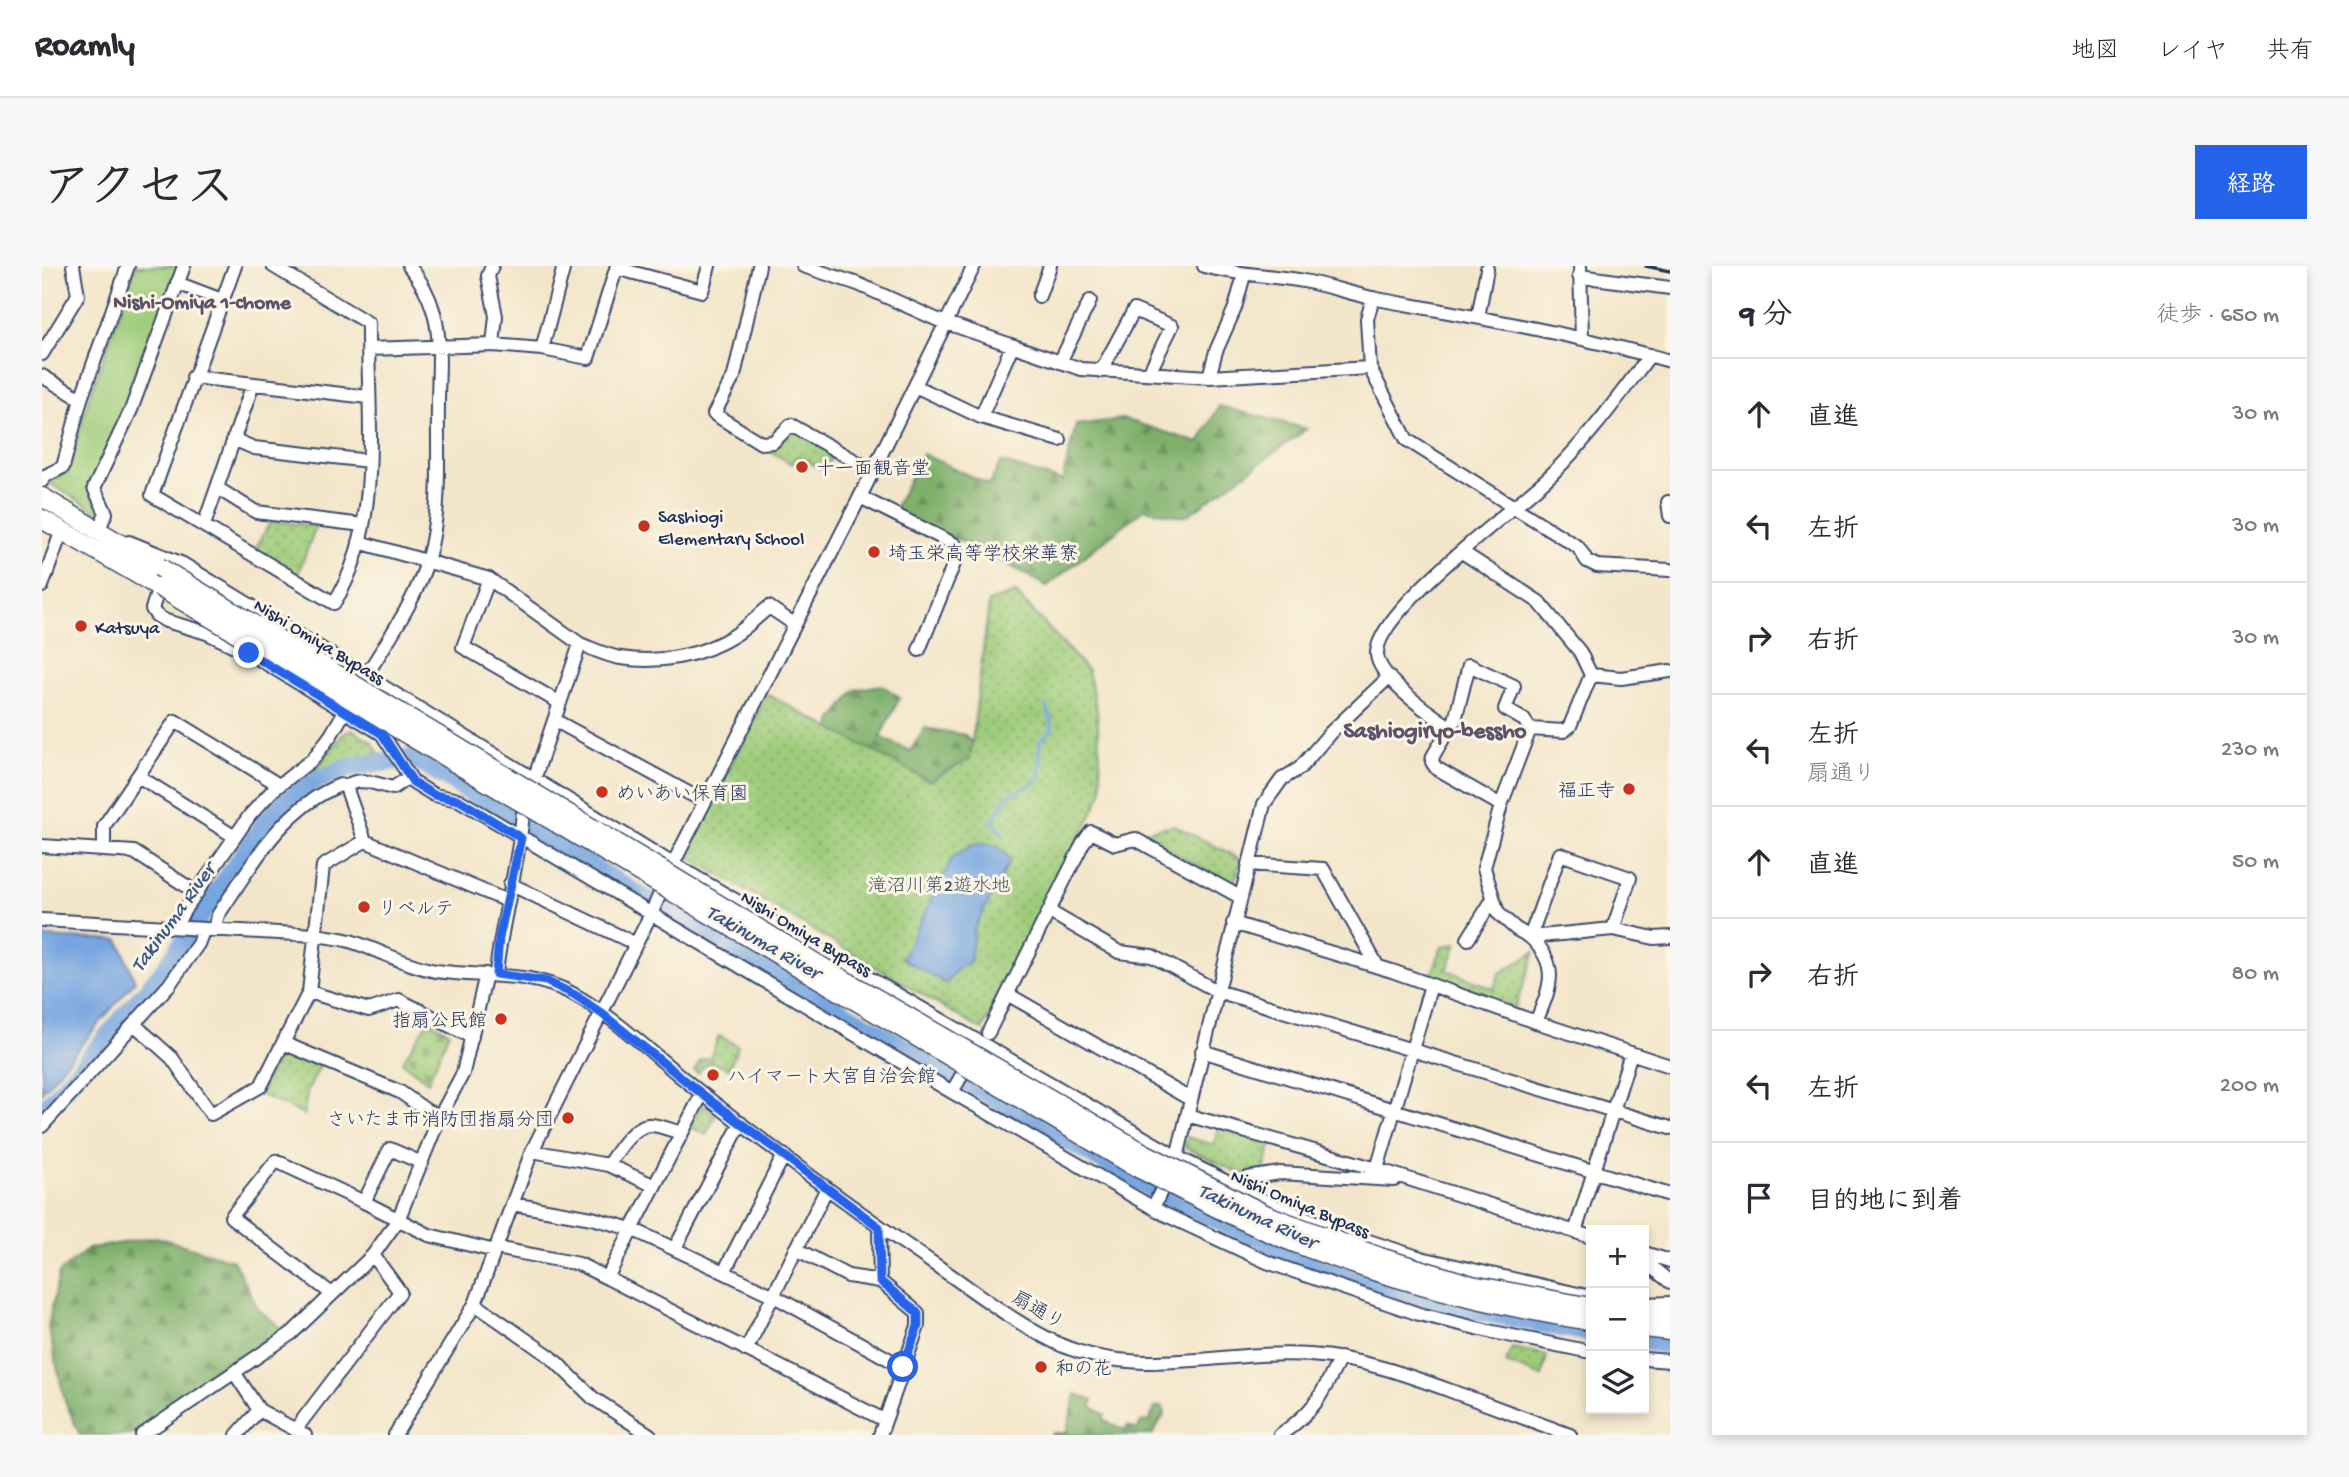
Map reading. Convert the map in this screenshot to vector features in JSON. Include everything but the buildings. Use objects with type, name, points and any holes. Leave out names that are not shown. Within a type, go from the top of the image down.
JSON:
[{"type":"highway","name":"Nishi Omiya Bypass","points":[[42,498],[829,971],[1144,1153],[1267,1215],[1380,1257],[1472,1285],[1586,1306]]},
{"type":"highway","name":"Nishi Omiya Bypass","points":[[42,519],[1145,1172],[1288,1240],[1387,1275],[1479,1300],[1586,1320]]},
{"type":"highway","points":[[1649,1315],[1670,1317]]},
{"type":"highway","points":[[1649,1329],[1670,1331]]},
{"type":"street","points":[[42,354],[78,295],[74,266]]},
{"type":"street","points":[[42,481],[44,476],[63,467],[81,399],[128,266]]},
{"type":"street","points":[[98,531],[106,513],[94,488],[131,410],[184,266]]},
{"type":"street","points":[[235,266],[152,495],[334,603],[346,584],[363,525],[369,461],[368,323],[273,266]]},
{"type":"street","points":[[366,676],[406,610],[428,560],[437,505],[438,345],[435,316],[428,295],[409,266]]},
{"type":"street","points":[[492,266],[488,276],[496,316],[493,345]]},
{"type":"street","points":[[542,349],[564,266]]},
{"type":"street","points":[[368,349],[493,345],[542,349],[588,358],[616,267],[702,291],[709,266]]},
{"type":"street","points":[[759,266],[734,376],[714,414],[761,443],[773,442],[791,425],[873,471]]},
{"type":"street","points":[[803,266],[858,284],[945,322],[1081,369],[1209,377],[1370,368]]},
{"type":"street","points":[[395,1435],[475,1304],[532,1151],[974,266]]},
{"type":"street","points":[[1039,296],[1050,266]]},
{"type":"street","points":[[1204,266],[1244,275],[1304,281],[1670,360]]},
{"type":"street","points":[[1478,317],[1487,269]]},
{"type":"street","points":[[1582,339],[1580,272],[1670,288]]},
{"type":"street","points":[[1209,377],[1216,351],[1235,308],[1244,275]]},
{"type":"street","points":[[177,283],[222,300]]},
{"type":"street","points":[[1373,298],[1367,318],[1370,368],[1407,440],[1578,547],[1587,561],[1597,566],[1670,570]]},
{"type":"street","points":[[1060,362],[1090,301]]},
{"type":"street","points":[[1101,371],[1135,310],[1172,326],[1149,373]]},
{"type":"street","points":[[981,417],[1012,346]]},
{"type":"street","points":[[1450,727],[1426,711],[1380,667],[1376,653],[1384,631],[1395,615],[1462,552],[1552,474],[1602,419],[1650,355]]},
{"type":"street","points":[[42,376],[81,399]]},
{"type":"street","points":[[193,377],[368,397]]},
{"type":"street","points":[[204,525],[253,384]]},
{"type":"street","points":[[915,386],[981,417],[1060,440]]},
{"type":"street","points":[[233,439],[254,449],[369,461]]},
{"type":"street","points":[[217,488],[256,512],[363,525]]},
{"type":"street","points":[[860,497],[954,544],[958,549],[919,650]]},
{"type":"street","points":[[1668,502],[1670,516]]},
{"type":"street","points":[[42,586],[62,530]]},
{"type":"street","points":[[117,542],[130,542],[183,564],[673,864],[985,1038],[1177,1157],[1271,1204],[1344,1233],[1421,1258],[1586,1296]]},
{"type":"street","points":[[359,542],[489,579],[580,644],[618,658],[654,661],[676,658],[715,646],[737,634],[769,607],[794,624]]},
{"type":"street","points":[[1462,552],[1539,602],[1580,652],[1591,675],[1570,726],[1564,731],[1530,729]]},
{"type":"street","points":[[489,579],[463,647],[560,704]]},
{"type":"street","points":[[159,587],[152,609],[161,618],[207,633],[268,665],[382,734],[413,782],[434,795],[459,800],[1153,1208],[1267,1262],[1342,1287],[1352,1293],[1454,1324],[1586,1351]]},
{"type":"street","points":[[268,665],[289,630]]},
{"type":"street","points":[[142,1435],[292,1333],[373,1255],[398,1220],[440,1116],[463,1073],[491,974],[532,779],[580,644]]},
{"type":"street","points":[[1501,805],[1436,768],[1432,762],[1455,720],[1469,665],[1514,686],[1505,709],[1524,720],[1530,729]]},
{"type":"street","points":[[1591,675],[1621,678],[1670,671]]},
{"type":"street","points":[[1153,1208],[1177,1157],[1264,804],[1282,779],[1300,768],[1330,733],[1389,677]]},
{"type":"street","points":[[178,928],[197,893],[250,815],[279,785],[313,759],[345,711]]},
{"type":"street","points":[[554,720],[705,802]]},
{"type":"street","points":[[104,850],[104,826],[175,721],[279,785]]},
{"type":"street","points":[[1530,729],[1501,805],[1484,868],[1498,913],[1542,948],[1551,975],[1546,999],[1536,1023]]},
{"type":"street","points":[[138,776],[235,837]]},
{"type":"street","points":[[346,787],[358,780],[393,788],[410,777]]},
{"type":"street","points":[[42,1126],[135,1025],[176,975],[285,821],[324,791],[340,785],[346,787]]},
{"type":"street","points":[[346,787],[365,841],[507,901]]},
{"type":"street","points":[[952,1091],[1009,995],[1083,843],[1091,832],[1115,844],[1135,839],[1240,897]]},
{"type":"street","points":[[135,1025],[172,1058],[211,1114],[261,1086],[309,992],[323,866],[365,841]]},
{"type":"street","points":[[42,846],[134,852],[197,893]]},
{"type":"street","points":[[1530,937],[1560,854],[1630,878],[1613,929]]},
{"type":"street","points":[[1248,864],[1323,869],[1378,967]]},
{"type":"street","points":[[510,884],[636,944]]},
{"type":"street","points":[[1468,939],[1493,899]]},
{"type":"street","points":[[1050,912],[1119,952],[1152,956],[1217,991],[1670,1128]]},
{"type":"street","name":"扇通り","points":[[42,920],[316,935],[348,940],[434,971],[546,981],[575,995],[601,1013],[702,1094],[879,1227],[1044,1337],[1085,1354],[1142,1363],[1275,1354],[1310,1354],[1340,1358],[1400,1372],[1570,1435]]},
{"type":"street","points":[[1233,923],[1378,967],[1536,1023],[1670,1066]]},
{"type":"street","points":[[1530,937],[1613,929],[1654,937],[1670,937]]},
{"type":"street","points":[[1377,1169],[1431,985]]},
{"type":"street","points":[[309,992],[369,1010],[399,1000],[472,1037]]},
{"type":"street","points":[[1009,995],[1190,1099]]},
{"type":"street","points":[[283,1043],[400,1092],[427,1111],[440,1116]]},
{"type":"street","points":[[1202,1051],[1670,1195]]},
{"type":"street","points":[[1575,1232],[1630,1053]]},
{"type":"street","points":[[607,1278],[702,1094]]},
{"type":"street","points":[[1187,1115],[1377,1169],[1586,1235]]},
{"type":"street","points":[[675,1248],[741,1123]]},
{"type":"street","points":[[608,1165],[618,1149],[639,1129],[649,1125],[681,1133]]},
{"type":"street","points":[[364,1202],[390,1149],[422,1163]]},
{"type":"street","points":[[532,1151],[608,1165],[653,1185]]},
{"type":"street","points":[[724,1272],[784,1156]]},
{"type":"street","points":[[332,1294],[231,1217],[276,1161],[429,1235],[495,1250],[579,1264],[884,1420]]},
{"type":"street","points":[[1248,1178],[1280,1173],[1416,1181]]},
{"type":"street","points":[[746,1350],[827,1188]]},
{"type":"street","points":[[512,1204],[592,1218],[632,1229],[772,1295],[903,1367]]},
{"type":"street","points":[[879,1227],[880,1281]]},
{"type":"street","points":[[796,1249],[848,1276],[880,1281],[918,1313],[918,1326],[880,1435]]},
{"type":"street","points":[[234,1372],[260,1410],[300,1432],[400,1292],[373,1255]]},
{"type":"street","points":[[1649,1255],[1670,1261]]},
{"type":"street","points":[[1649,1265],[1670,1282]]},
{"type":"street","points":[[1649,1304],[1670,1303]]},
{"type":"street","points":[[475,1304],[551,1357],[593,1398],[650,1435]]},
{"type":"street","points":[[1280,1435],[1311,1411],[1340,1358]]},
{"type":"street","points":[[1649,1359],[1670,1361]]},
{"type":"street","points":[[237,1435],[260,1410]]},
{"type":"green space","points":[[136,266],[179,266],[126,412],[89,488],[100,513],[46,481],[68,472],[89,398]]},
{"type":"green space","points":[[1219,406],[1307,429],[1185,517],[1144,509],[1047,586],[978,548],[892,513],[923,454],[989,485],[1001,462],[1062,481],[1076,425],[1124,419],[1199,443]]},
{"type":"green space","points":[[791,425],[835,453],[824,470],[798,456],[792,464],[763,447]]},
{"type":"green space","points":[[271,521],[316,526],[297,576],[254,551]]},
{"type":"green space","name":"滝沼川第2遊水地","points":[[1016,593],[1088,671],[1097,711],[1102,792],[982,1030],[686,855],[767,694],[929,781],[970,759],[989,602]]},
{"type":"green space","points":[[881,685],[900,697],[880,737],[910,751],[925,728],[965,735],[984,756],[952,789],[830,743],[832,721],[855,690]]},
{"type":"green space","points":[[353,730],[372,742],[379,753],[311,774],[344,733]]},
{"type":"green space","points":[[1173,825],[1241,859],[1234,886],[1138,833]]},
{"type":"green space","points":[[1457,943],[1447,970],[1494,989],[1499,974],[1535,952],[1515,1008],[1430,979],[1442,947]]},
{"type":"green space","points":[[429,1021],[449,1032],[428,1082],[402,1062]]},
{"type":"green space","points":[[719,1036],[738,1046],[729,1068],[711,1063],[698,1073],[694,1071],[701,1060],[710,1058]]},
{"type":"green space","points":[[289,1049],[321,1064],[307,1092],[304,1115],[257,1093],[284,1051]]},
{"type":"green space","points":[[703,1104],[716,1114],[706,1135],[689,1126]]},
{"type":"green space","points":[[1219,1127],[1272,1143],[1264,1170],[1243,1175],[1184,1147],[1187,1137],[1214,1145]]},
{"type":"green space","points":[[156,1237],[233,1260],[259,1310],[284,1330],[238,1365],[131,1435],[80,1435],[65,1401],[48,1327],[59,1273],[88,1249]]},
{"type":"green space","points":[[1512,1348],[1547,1355],[1542,1377],[1506,1363]]},
{"type":"green space","points":[[1076,1394],[1093,1400],[1091,1406],[1105,1415],[1103,1420],[1125,1430],[1128,1426],[1137,1430],[1142,1421],[1149,1422],[1155,1408],[1162,1406],[1165,1413],[1152,1435],[1051,1435],[1066,1433]]},
{"type":"water","points":[[985,843],[1000,849],[1010,861],[974,929],[970,962],[956,970],[947,984],[902,958],[953,857],[975,844]]},
{"type":"water","points":[[42,937],[119,940],[135,981],[42,1092]]},
{"type":"waterway","points":[[1004,836],[993,820],[1008,796],[1031,785],[1040,777],[1040,740],[1052,730],[1046,705]]},
{"type":"waterway","name":"Takinuma River","points":[[42,1109],[54,1099],[164,970],[265,822],[284,802],[311,783],[349,767],[414,758],[642,897],[1168,1198],[1323,1270],[1445,1305],[1586,1332]]},
{"type":"waterway","name":"Takinuma River","points":[[1649,1342],[1670,1345]]},
{"type":"railway","points":[[1646,266],[1670,271]]},
{"type":"place","name":"十一面観音堂","points":[[802,467]]},
{"type":"place","name":"Sashiogi Elementary School","points":[[644,526]]},
{"type":"place","name":"埼玉栄高等学校栄華寮","points":[[874,552]]},
{"type":"place","name":"Katsuya","points":[[81,626]]},
{"type":"place","name":"福正寺","points":[[1629,789]]},
{"type":"place","name":"めいあい保育園","points":[[602,792]]},
{"type":"place","name":"リベルテ","points":[[364,907]]},
{"type":"place","name":"指扇公民館","points":[[501,1019]]},
{"type":"place","name":"ハイマート大宮自治会館","points":[[713,1075]]},
{"type":"place","name":"さいたま市消防団指扇分団","points":[[568,1118]]},
{"type":"place","name":"和の花","points":[[1041,1367]]},
{"type":"district","name":"Nishi-Omiya 1-chome","points":[[202,301]]},
{"type":"district","name":"Sashiogiryo-bessho","points":[[1435,729]]},
{"type":"route","points":[[249,653],[382,734],[413,782],[434,795],[459,800],[521,838],[499,938],[496,974],[546,981],[575,995],[879,1227],[880,1281],[918,1313],[918,1326],[903,1367]]}]
